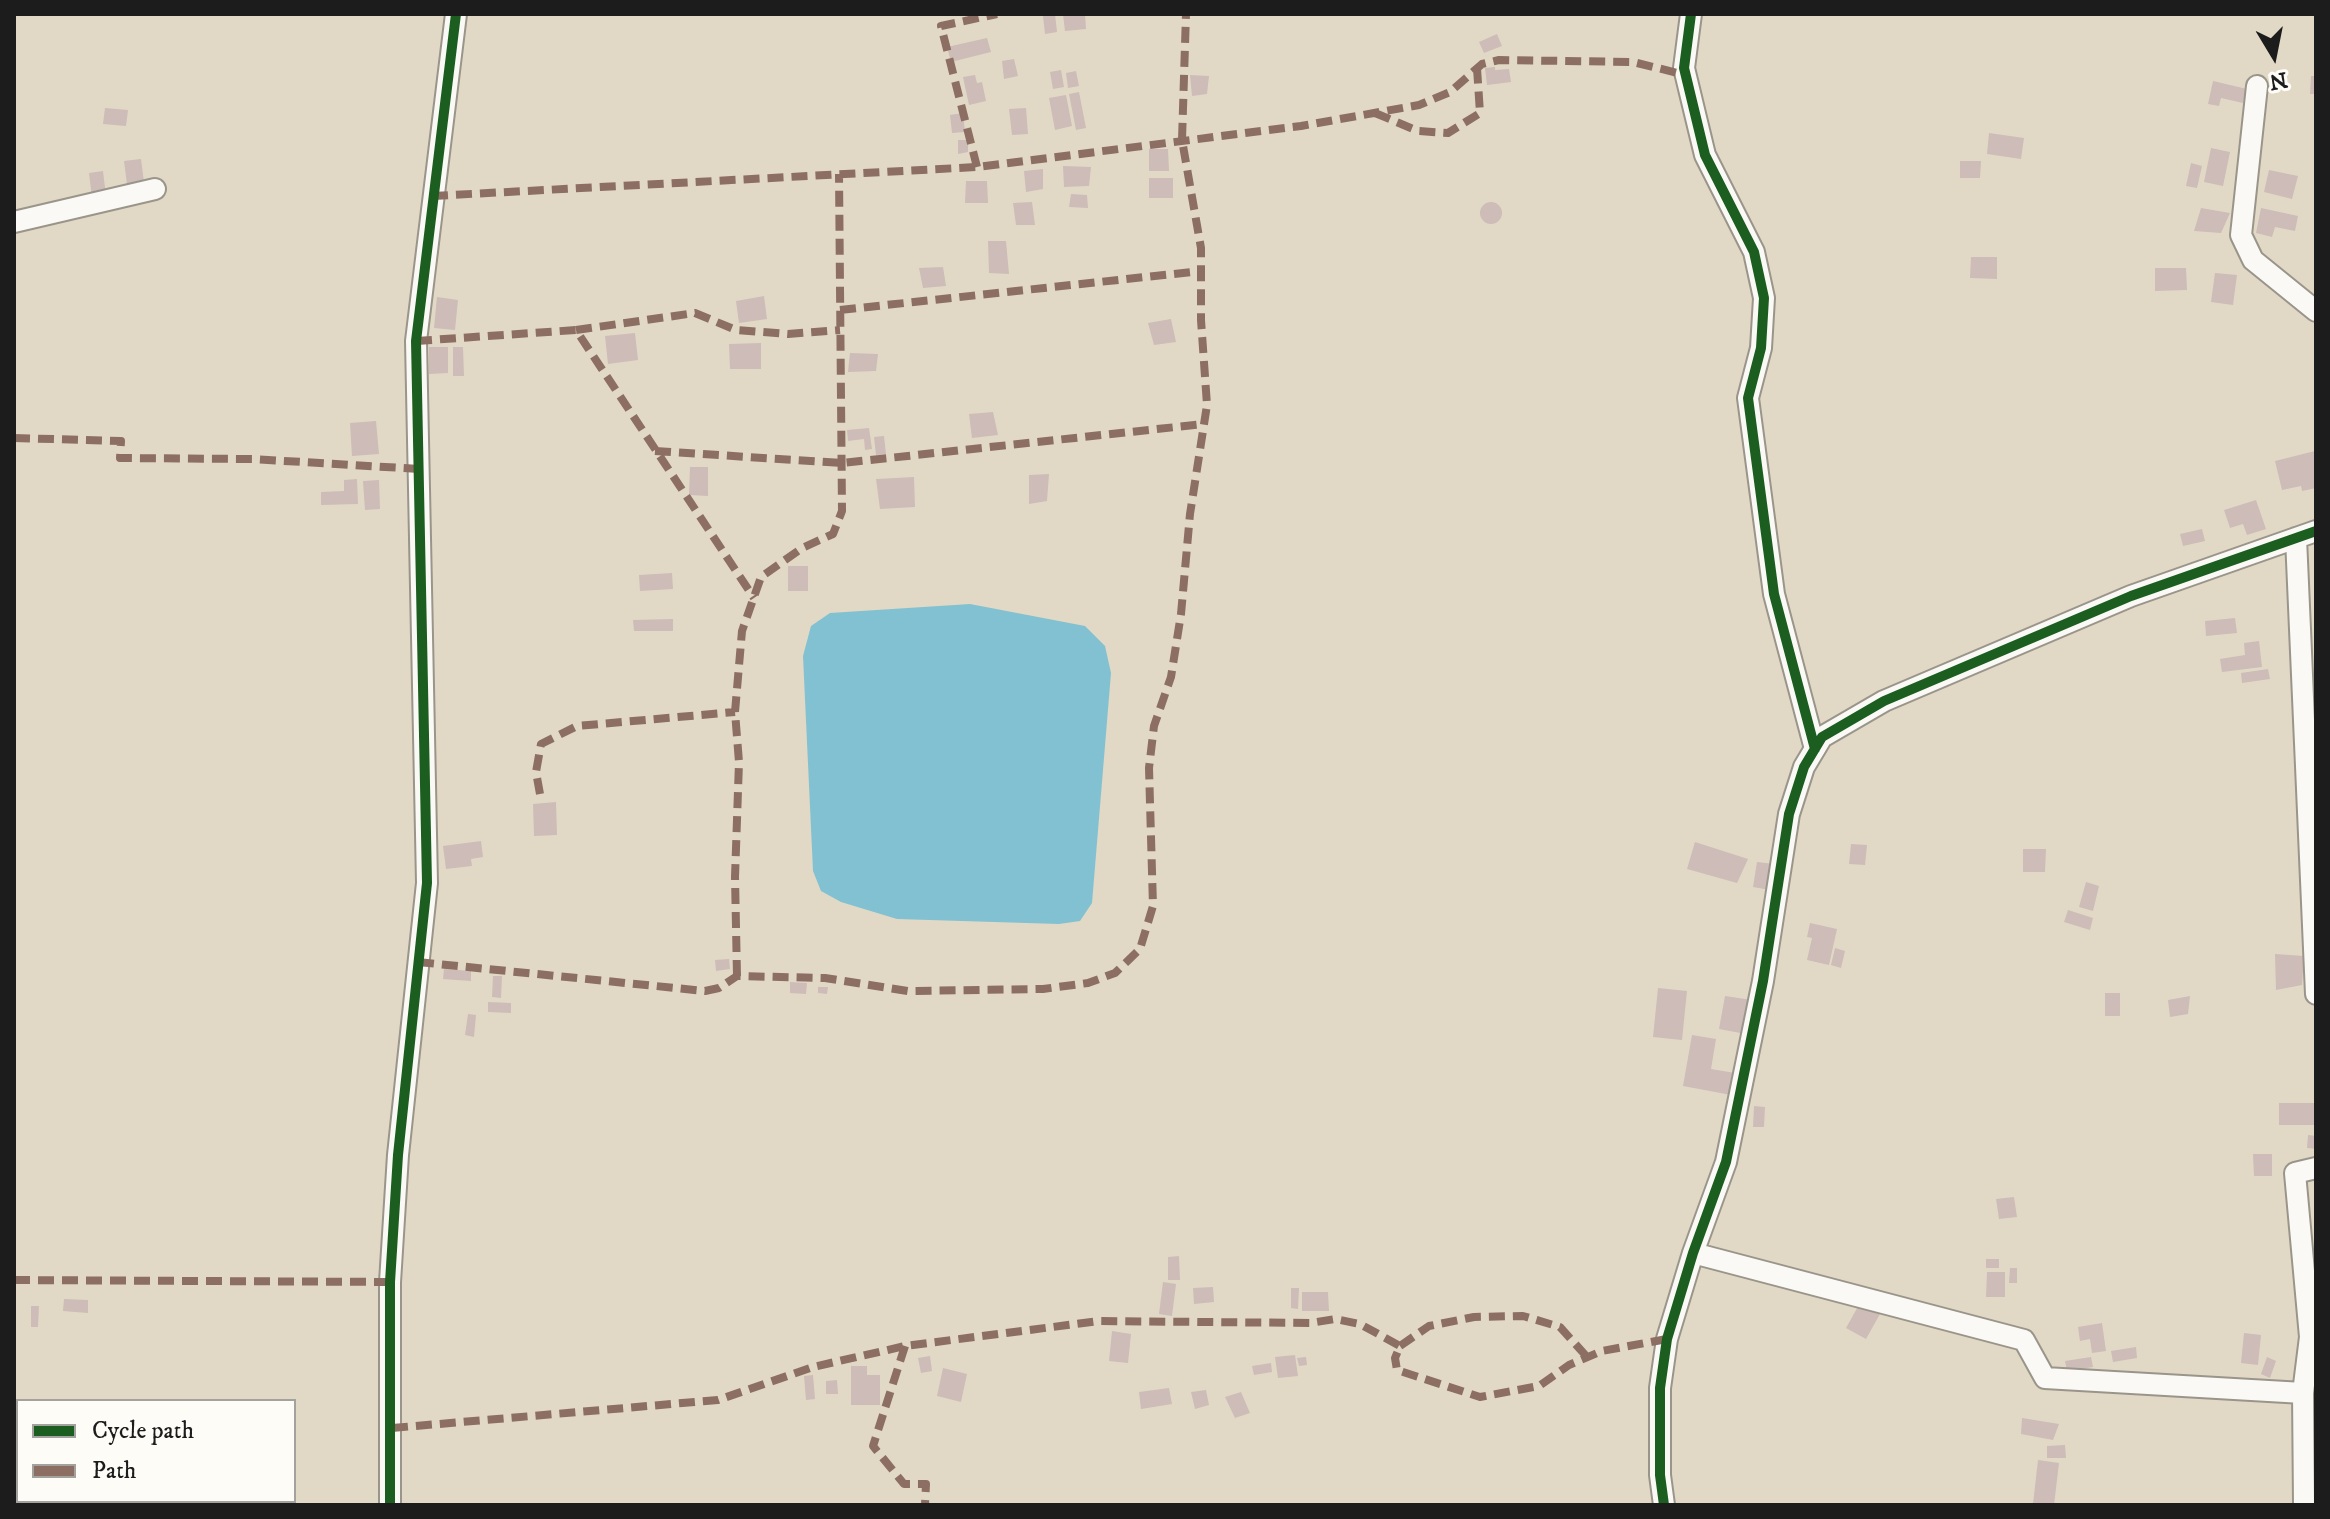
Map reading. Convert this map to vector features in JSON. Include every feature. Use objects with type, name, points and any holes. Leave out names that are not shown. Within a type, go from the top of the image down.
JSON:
[{"type":"street","points":[[390,1505],[390,1282],[398,1155],[427,883],[416,341],[456,14]]},
{"type":"street","points":[[1691,14],[1684,68],[1705,155],[1754,252],[1764,298],[1761,348],[1748,398],[1774,594],[1815,749]]},
{"type":"street","points":[[2257,86],[2241,235],[2253,260],[2316,311]]},
{"type":"street","points":[[14,222],[155,189]]},
{"type":"street","points":[[1664,1505],[1660,1475],[1660,1388],[1667,1339],[1693,1253],[1726,1162],[1770,940],[1789,814],[1804,767],[1822,737],[1910,689],[2131,596],[2223,567],[2310,531],[2316,994]]},
{"type":"street","points":[[2304,1505],[2303,1393],[2310,1337],[2295,1173],[2316,1168]]},
{"type":"street","points":[[1693,1253],[2024,1340],[2045,1378],[2303,1393]]},
{"type":"water","points":[[970,604],[1085,626],[1105,646],[1111,673],[1092,903],[1080,921],[1059,924],[897,919],[841,902],[821,891],[813,871],[803,656],[811,626],[830,613]]},
{"type":"building","points":[[1055,14],[1057,32],[1045,34],[1043,16]]},
{"type":"building","points":[[1063,14],[1085,14],[1086,29],[1065,31]]},
{"type":"building","points":[[1497,34],[1502,46],[1484,53],[1479,42]]},
{"type":"building","points":[[987,38],[991,52],[951,62],[947,47]]},
{"type":"building","points":[[1014,59],[1018,76],[1004,79],[1002,61]]},
{"type":"building","points":[[1495,67],[1495,70],[1509,69],[1511,82],[1487,85],[1485,68]]},
{"type":"building","points":[[1061,70],[1064,87],[1053,89],[1050,72]]},
{"type":"building","points":[[1076,71],[1079,86],[1068,88],[1066,73]]},
{"type":"building","points":[[975,75],[977,83],[982,82],[986,101],[969,105],[963,77]]},
{"type":"building","points":[[1190,75],[1209,76],[1207,94],[1192,96]]},
{"type":"building","points":[[2311,76],[2316,76],[2316,94],[2310,94]]},
{"type":"building","points":[[2213,81],[2247,89],[2243,103],[2221,98],[2219,106],[2208,104]]},
{"type":"building","points":[[1079,92],[1086,128],[1076,130],[1069,94]]},
{"type":"building","points":[[1066,95],[1072,126],[1055,130],[1049,98]]},
{"type":"building","points":[[105,108],[128,110],[126,126],[103,124]]},
{"type":"building","points":[[1026,108],[1028,134],[1012,135],[1009,109]]},
{"type":"building","points":[[963,113],[965,132],[952,133],[950,115]]},
{"type":"building","points":[[1989,133],[2024,138],[2021,159],[1987,154]]},
{"type":"building","points":[[958,140],[968,140],[968,152],[958,154]]},
{"type":"building","points":[[2211,148],[2230,152],[2223,186],[2204,182]]},
{"type":"building","points":[[1149,149],[1168,149],[1169,171],[1149,171]]},
{"type":"building","points":[[141,159],[145,190],[128,192],[124,161]]},
{"type":"building","points":[[1960,161],[1981,161],[1980,178],[1960,178]]},
{"type":"building","points":[[2191,163],[2202,166],[2197,188],[2186,186]]},
{"type":"building","points":[[1063,166],[1091,167],[1089,186],[1064,187]]},
{"type":"building","points":[[1043,169],[1043,189],[1026,192],[1024,171]]},
{"type":"building","points":[[2269,170],[2298,176],[2292,199],[2264,192]]},
{"type":"building","points":[[103,171],[106,196],[92,198],[89,173]]},
{"type":"building","points":[[1149,178],[1173,178],[1173,198],[1149,198]]},
{"type":"building","points":[[966,181],[987,181],[988,203],[965,203]]},
{"type":"building","points":[[1071,194],[1087,195],[1088,208],[1069,207]]},
{"type":"building","points":[[1032,202],[1035,225],[1016,225],[1013,203]]},
{"type":"building","points":[[1491,202],[1499,205],[1502,213],[1499,221],[1491,224],[1483,221],[1480,213],[1483,205]]},
{"type":"building","points":[[2201,208],[2230,213],[2221,233],[2194,231]]},
{"type":"building","points":[[2261,208],[2298,216],[2295,231],[2275,227],[2272,237],[2256,233]]},
{"type":"building","points":[[988,241],[1006,241],[1009,274],[989,273]]},
{"type":"building","points":[[1971,257],[1997,257],[1997,279],[1970,278]]},
{"type":"building","points":[[943,267],[946,286],[923,288],[919,268]]},
{"type":"building","points":[[2155,268],[2186,268],[2187,290],[2155,291]]},
{"type":"building","points":[[2215,273],[2237,275],[2233,305],[2211,302]]},
{"type":"building","points":[[764,296],[767,319],[739,323],[736,301]]},
{"type":"building","points":[[437,297],[458,300],[455,330],[434,328]]},
{"type":"building","points":[[1171,319],[1176,342],[1154,345],[1148,323]]},
{"type":"building","points":[[635,333],[638,360],[608,364],[605,336]]},
{"type":"building","points":[[761,343],[761,369],[730,369],[729,344]]},
{"type":"building","points":[[429,347],[448,347],[448,373],[429,374]]},
{"type":"building","points":[[453,347],[463,347],[464,376],[453,376]]},
{"type":"building","points":[[850,353],[878,354],[876,371],[848,372]]},
{"type":"building","points":[[993,412],[998,435],[972,438],[969,414]]},
{"type":"building","points":[[376,421],[379,454],[352,456],[350,423]]},
{"type":"building","points":[[869,428],[872,449],[865,450],[864,439],[848,441],[847,430]]},
{"type":"building","points":[[884,436],[886,454],[876,455],[874,437]]},
{"type":"building","points":[[2315,451],[2316,488],[2302,491],[2301,486],[2282,490],[2275,461]]},
{"type":"building","points":[[690,467],[708,467],[708,496],[689,495]]},
{"type":"building","points":[[1049,474],[1047,501],[1029,504],[1029,475]]},
{"type":"building","points":[[914,477],[915,507],[880,509],[876,479]]},
{"type":"building","points":[[357,479],[358,504],[321,505],[321,492],[344,491],[344,480]]},
{"type":"building","points":[[379,480],[380,509],[365,510],[363,481]]},
{"type":"building","points":[[2256,500],[2266,529],[2247,535],[2243,524],[2230,528],[2224,510]]},
{"type":"building","points":[[2202,529],[2205,541],[2183,546],[2180,534]]},
{"type":"building","points":[[788,566],[808,566],[808,591],[788,591]]},
{"type":"building","points":[[672,573],[673,589],[640,591],[639,575]]},
{"type":"building","points":[[2235,618],[2237,633],[2206,636],[2205,621]]},
{"type":"building","points":[[673,619],[673,631],[634,631],[633,620]]},
{"type":"building","points":[[2259,641],[2262,667],[2222,672],[2220,659],[2245,655],[2244,643]]},
{"type":"building","points":[[2268,669],[2270,679],[2242,683],[2241,673]]},
{"type":"building","points":[[556,802],[557,835],[534,836],[533,804]]},
{"type":"building","points":[[481,841],[483,857],[471,859],[472,866],[446,869],[443,846]]},
{"type":"building","points":[[1695,842],[1748,859],[1737,883],[1687,869]]},
{"type":"building","points":[[1851,844],[1867,845],[1865,865],[1849,864]]},
{"type":"building","points":[[2023,849],[2046,849],[2045,872],[2023,872]]},
{"type":"building","points":[[1757,862],[1774,864],[1770,890],[1753,887]]},
{"type":"building","points":[[2086,882],[2099,886],[2093,911],[2079,907]]},
{"type":"building","points":[[2068,910],[2093,918],[2090,930],[2064,922]]},
{"type":"building","points":[[1810,923],[1837,929],[1829,965],[1807,960],[1812,938],[1807,937]]},
{"type":"building","points":[[1835,948],[1845,951],[1841,968],[1831,965]]},
{"type":"building","points":[[2275,954],[2304,956],[2302,985],[2276,990]]},
{"type":"building","points":[[729,959],[730,969],[716,971],[715,960]]},
{"type":"building","points":[[444,969],[471,971],[471,981],[443,979]]},
{"type":"building","points":[[493,976],[502,976],[501,998],[492,997]]},
{"type":"building","points":[[790,982],[807,983],[806,994],[790,993]]},
{"type":"building","points":[[818,987],[828,987],[827,994],[818,993]]},
{"type":"building","points":[[1658,988],[1687,991],[1682,1040],[1653,1037]]},
{"type":"building","points":[[2105,993],[2120,993],[2120,1016],[2105,1016]]},
{"type":"building","points":[[1725,996],[1752,1000],[1746,1034],[1719,1029]]},
{"type":"building","points":[[2190,996],[2188,1014],[2170,1017],[2168,1000]]},
{"type":"building","points":[[488,1002],[511,1003],[511,1013],[488,1012]]},
{"type":"building","points":[[468,1014],[476,1015],[474,1037],[465,1035]]},
{"type":"building","points":[[1692,1035],[1716,1039],[1711,1069],[1735,1073],[1731,1095],[1683,1086]]},
{"type":"building","points":[[2279,1103],[2316,1103],[2316,1125],[2279,1125]]},
{"type":"building","points":[[1754,1106],[1765,1107],[1764,1127],[1753,1127]]},
{"type":"building","points":[[2308,1135],[2316,1136],[2316,1149],[2307,1148]]},
{"type":"building","points":[[2253,1154],[2272,1154],[2272,1176],[2254,1176]]},
{"type":"building","points":[[2014,1197],[2017,1217],[1999,1219],[1996,1199]]},
{"type":"building","points":[[1179,1256],[1180,1280],[1168,1280],[1168,1257]]},
{"type":"building","points":[[1986,1259],[1999,1259],[1999,1268],[1986,1268]]},
{"type":"building","points":[[2010,1268],[2017,1268],[2017,1283],[2009,1283]]},
{"type":"building","points":[[1987,1272],[2005,1272],[2005,1297],[1986,1297]]},
{"type":"building","points":[[1163,1282],[1176,1284],[1172,1316],[1159,1314]]},
{"type":"building","points":[[1213,1287],[1214,1302],[1194,1304],[1193,1288]]},
{"type":"building","points":[[1291,1288],[1299,1288],[1298,1309],[1291,1308]]},
{"type":"building","points":[[1302,1292],[1328,1292],[1329,1311],[1302,1311]]},
{"type":"building","points":[[1865,1294],[1885,1305],[1866,1339],[1846,1328]]},
{"type":"building","points":[[64,1299],[88,1300],[88,1313],[63,1311]]},
{"type":"building","points":[[31,1306],[39,1306],[38,1327],[31,1327]]},
{"type":"building","points":[[2102,1323],[2106,1351],[2092,1353],[2090,1339],[2080,1341],[2078,1327]]},
{"type":"building","points":[[1112,1331],[1131,1334],[1128,1363],[1109,1361]]},
{"type":"building","points":[[2244,1333],[2261,1335],[2258,1365],[2241,1363]]},
{"type":"building","points":[[2136,1347],[2137,1358],[2113,1362],[2111,1351]]},
{"type":"building","points":[[1295,1355],[1298,1376],[1278,1378],[1275,1357]]},
{"type":"building","points":[[930,1356],[932,1371],[921,1373],[918,1358]]},
{"type":"building","points":[[1306,1357],[1307,1365],[1299,1366],[1297,1358]]},
{"type":"building","points":[[2091,1357],[2093,1367],[2067,1371],[2065,1361]]},
{"type":"building","points":[[2267,1357],[2276,1361],[2270,1378],[2261,1374]]},
{"type":"building","points":[[1271,1363],[1272,1372],[1254,1375],[1252,1366]]},
{"type":"building","points":[[851,1366],[867,1366],[867,1375],[880,1375],[880,1405],[851,1405]]},
{"type":"building","points":[[943,1368],[967,1374],[961,1402],[937,1396]]},
{"type":"building","points":[[813,1375],[815,1399],[806,1400],[804,1376]]},
{"type":"building","points":[[837,1380],[838,1394],[826,1394],[826,1381]]},
{"type":"building","points":[[1169,1388],[1172,1404],[1141,1409],[1139,1392]]},
{"type":"building","points":[[1206,1390],[1209,1405],[1195,1409],[1191,1392]]},
{"type":"building","points":[[1241,1392],[1250,1413],[1235,1418],[1225,1397]]},
{"type":"building","points":[[2022,1418],[2059,1424],[2053,1440],[2021,1434]]},
{"type":"building","points":[[2065,1445],[2066,1458],[2047,1458],[2047,1446]]},
{"type":"building","points":[[2038,1460],[2059,1463],[2054,1505],[2033,1504]]},
{"type":"marked path","points":[[977,167],[941,26],[997,14]]},
{"type":"marked path","points":[[418,962],[705,991],[719,988],[737,976],[825,978],[908,991],[1043,989],[1088,983],[1115,973],[1140,949],[1153,906],[1149,768],[1154,726],[1171,677],[1181,614],[1190,514],[1207,405],[1201,320],[1201,248],[1182,140],[1186,14]]},
{"type":"marked path","points":[[432,196],[977,167],[1301,126],[1419,105],[1450,92],[1482,64],[1499,60],[1633,62],[1686,75]]},
{"type":"marked path","points":[[1375,113],[1418,131],[1448,133],[1480,113],[1477,68]]},
{"type":"marked path","points":[[737,976],[735,877],[739,762],[735,712],[742,631],[761,577],[802,548],[833,534],[842,511],[839,174]]},
{"type":"marked path","points":[[840,310],[1201,271]]},
{"type":"marked path","points":[[576,330],[695,313],[736,330],[788,334],[840,330]]},
{"type":"marked path","points":[[416,341],[576,330],[754,598]]},
{"type":"marked path","points":[[655,451],[842,463],[1204,424]]},
{"type":"marked path","points":[[14,438],[121,441],[120,458],[252,459],[419,469]]},
{"type":"marked path","points":[[540,794],[536,772],[541,744],[577,726],[735,712]]},
{"type":"marked path","points":[[14,1280],[390,1282]]},
{"type":"marked path","points":[[1400,1346],[1429,1326],[1474,1317],[1523,1316],[1560,1327],[1587,1357]]},
{"type":"marked path","points":[[392,1428],[718,1400],[813,1367],[905,1346],[1099,1321],[1310,1323],[1335,1319],[1360,1324],[1400,1346],[1395,1358],[1397,1370],[1480,1397],[1539,1386],[1569,1365],[1602,1351],[1667,1339]]},
{"type":"marked path","points":[[905,1346],[873,1446],[904,1484],[926,1484],[925,1505]]},
{"type":"cycle path","points":[[390,1505],[390,1282],[398,1155],[427,883],[416,341],[456,14]]},
{"type":"cycle path","points":[[1691,14],[1684,68],[1705,155],[1754,252],[1764,298],[1761,348],[1748,398],[1774,594],[1815,749]]},
{"type":"cycle path","points":[[1664,1505],[1660,1475],[1660,1388],[1667,1339],[1693,1253],[1726,1162],[1763,981],[1789,814],[1804,767],[1822,737],[1884,701],[2131,596],[2316,531]]}]
